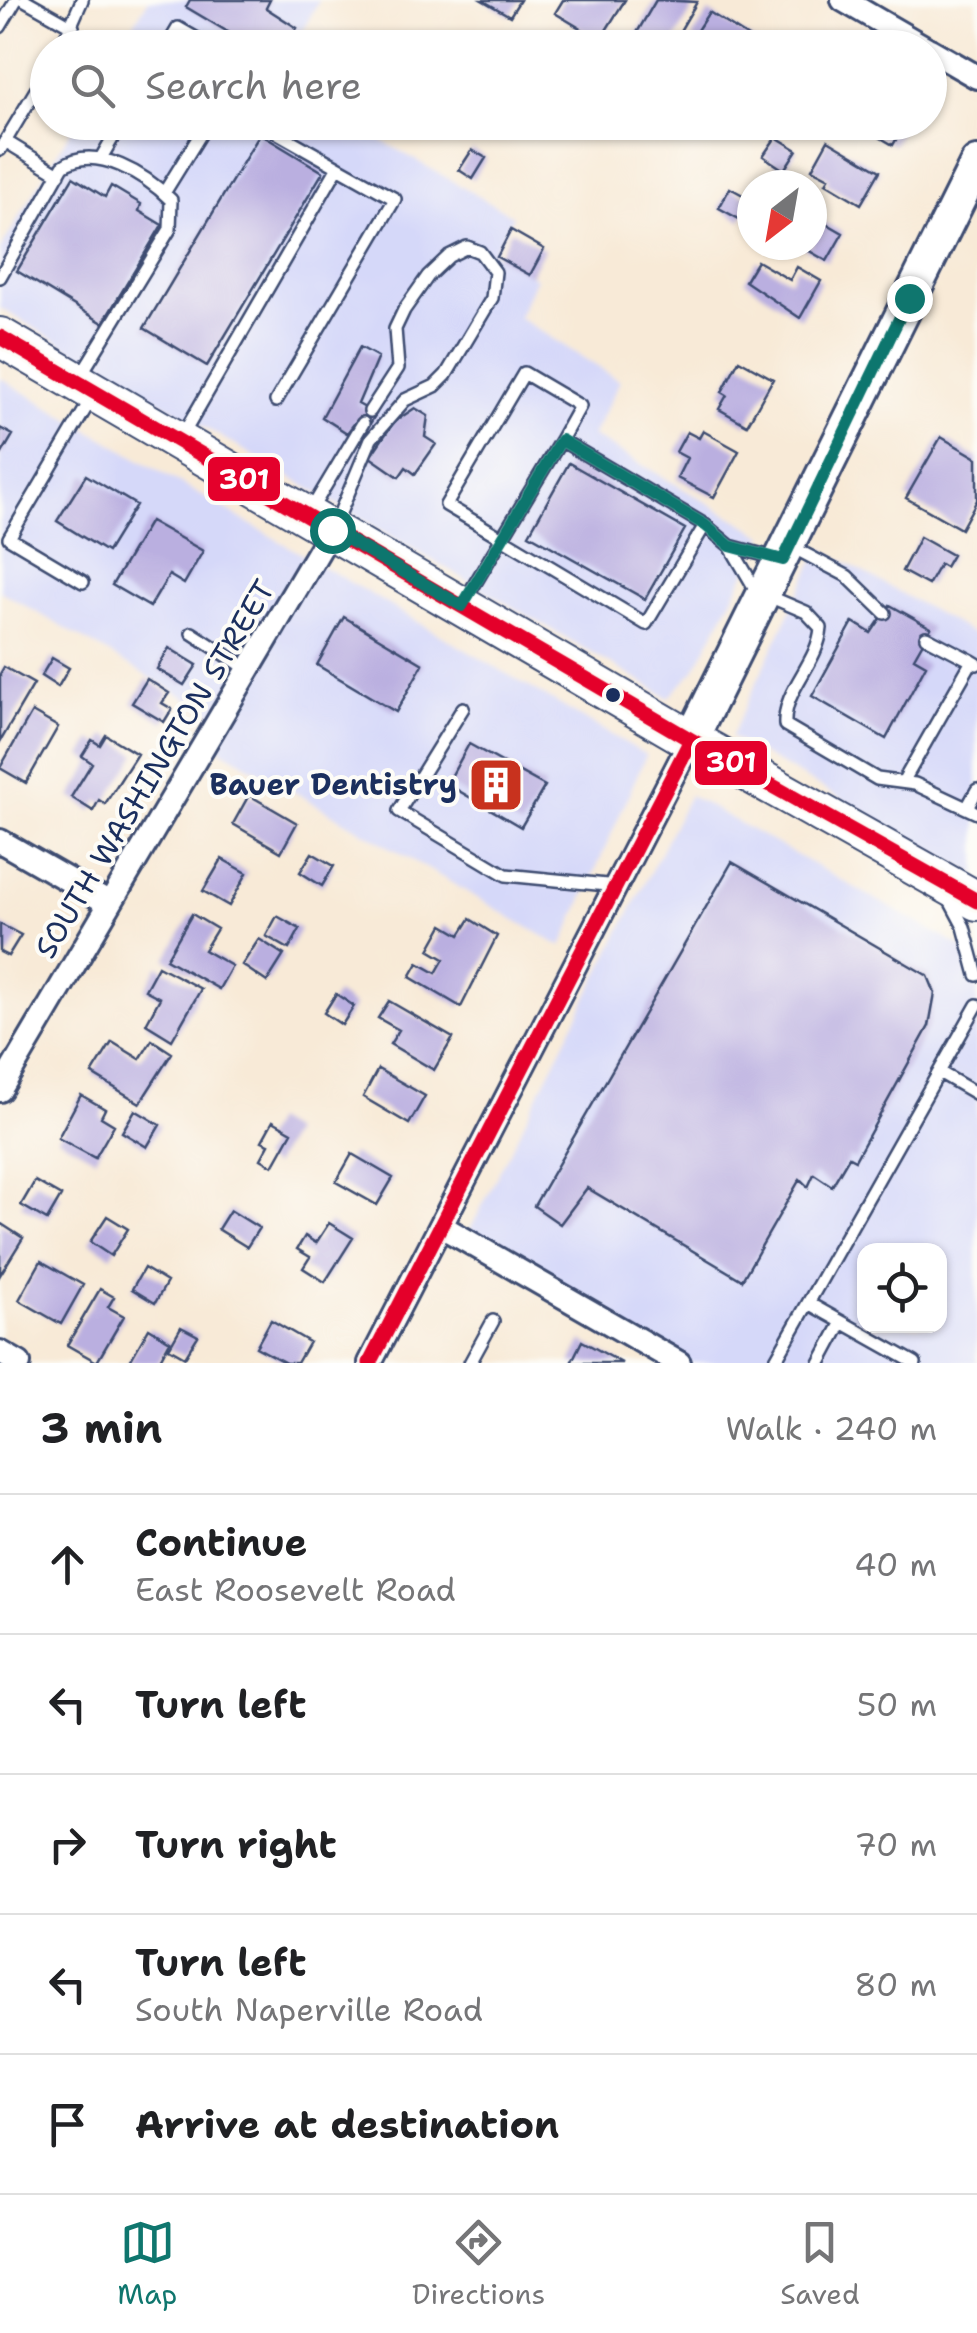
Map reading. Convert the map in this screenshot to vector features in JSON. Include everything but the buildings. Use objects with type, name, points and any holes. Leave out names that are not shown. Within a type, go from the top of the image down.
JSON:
[{"type":"main road","points":[[691,740],[977,164]]},
{"type":"main road","points":[[0,337],[691,740],[977,901]]},
{"type":"street","points":[[843,0],[895,30]]},
{"type":"street","points":[[947,60],[977,77]]},
{"type":"street","name":"SOUTH WASHINGTON STREET","points":[[0,1090],[249,670],[320,523]]},
{"type":"street","points":[[370,1363],[691,740]]},
{"type":"street","points":[[0,841],[110,904]]},
{"type":"street","points":[[441,1226],[679,1363]]},
{"type":"street","points":[[0,1352],[19,1363]]},
{"type":"lane","points":[[0,26],[16,0]]},
{"type":"lane","points":[[24,0],[74,27]]},
{"type":"lane","points":[[72,30],[82,0]]},
{"type":"lane","points":[[30,100],[3,145],[59,174]]},
{"type":"lane","points":[[100,158],[111,140]]},
{"type":"lane","points":[[164,194],[197,140]]},
{"type":"lane","points":[[276,401],[395,199],[290,140]]},
{"type":"lane","points":[[0,277],[59,174],[72,160],[100,158],[171,200],[170,229],[9,538],[84,582]]},
{"type":"lane","points":[[179,441],[338,167]]},
{"type":"lane","points":[[320,523],[371,439],[405,400],[435,386],[446,375],[492,298],[495,272],[480,252],[467,247],[449,256],[416,290],[395,330],[398,368],[370,411]]},
{"type":"lane","points":[[462,606],[502,538],[561,440],[580,406],[524,373],[446,505],[502,538],[646,624],[705,525]]},
{"type":"lane","points":[[320,523],[363,424]]},
{"type":"lane","points":[[561,440],[705,525],[730,546],[764,598],[806,612],[820,628],[819,646],[784,709],[785,725],[876,780],[902,782],[972,811],[977,790]]},
{"type":"lane","points":[[730,546],[787,553],[847,576],[885,613]]},
{"type":"lane","points":[[192,633],[249,670]]},
{"type":"lane","points":[[902,782],[974,663],[926,637]]},
{"type":"lane","points":[[462,708],[400,810],[506,875],[617,886]]},
{"type":"lane","points":[[939,880],[964,926],[977,975]]},
{"type":"lane","points":[[774,1363],[977,1005]]},
{"type":"lane","points":[[939,1072],[976,1090]]},
{"type":"lane","points":[[808,1303],[915,1363]]},
{"type":"lane","points":[[470,1363],[494,1320]]},
{"type":"lane","points":[[820,1363],[842,1322]]},
{"type":"shaded area","points":[[148,0],[319,0],[303,30],[130,30]]},
{"type":"shaded area","points":[[65,140],[381,140],[513,216],[493,252],[536,278],[518,317],[620,381],[592,436],[765,536],[695,669],[669,698],[0,308],[0,250]]},
{"type":"shaded area","points":[[0,378],[646,755],[562,947],[200,737],[212,713],[0,591]]},
{"type":"shaded area","points":[[820,548],[977,636],[977,875],[731,737]]},
{"type":"shaded area","points":[[689,795],[977,956],[977,1363],[678,1363],[465,1240]]},
{"type":"transit line","name":"301","points":[[0,337],[691,740],[977,901]]},
{"type":"transit line","name":"301","points":[[370,1363],[691,740]]},
{"type":"place","name":"Bauer Dentistry","points":[[496,785]]},
{"type":"route","points":[[332,530],[462,606],[561,440],[705,525],[730,546],[783,560],[909,298]]}]
